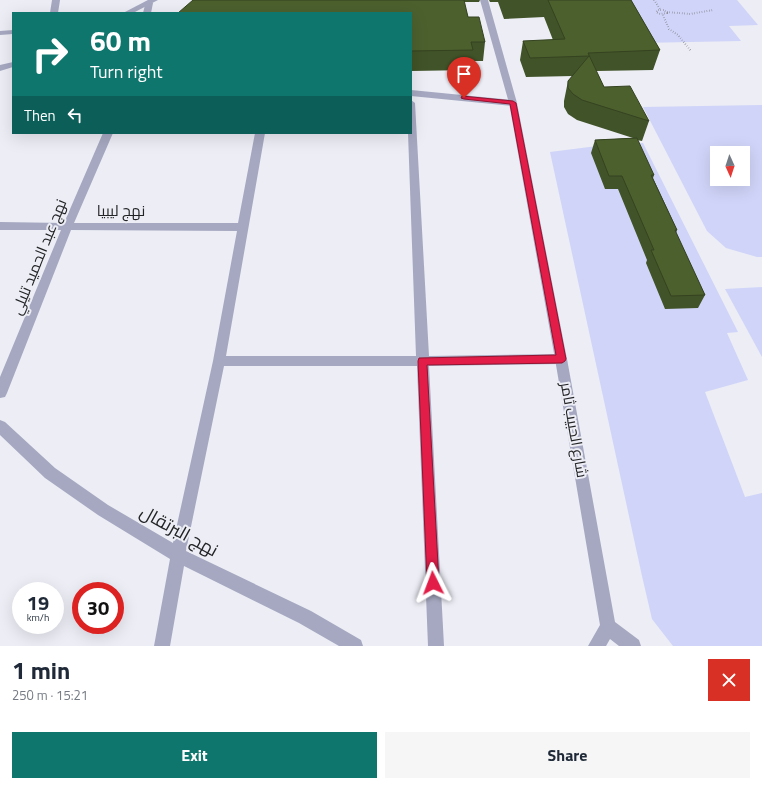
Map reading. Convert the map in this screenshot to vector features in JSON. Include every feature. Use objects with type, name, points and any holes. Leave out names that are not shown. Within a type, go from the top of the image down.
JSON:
[{"type":"street","points":[[54,12],[56,0]]},
{"type":"street","name":"شارع الحبيب ثامر","points":[[484,0],[513,103],[562,359],[608,627]]},
{"type":"street","points":[[129,12],[151,1]]},
{"type":"street","points":[[148,12],[151,1]]},
{"type":"street","points":[[0,33],[12,32]]},
{"type":"street","points":[[0,68],[12,64]]},
{"type":"street","points":[[412,93],[513,103]]},
{"type":"street","points":[[412,126],[436,646]]},
{"type":"street","name":"نهج عبد الحميد تليلي","points":[[0,393],[68,225],[108,134]]},
{"type":"street","points":[[162,646],[178,555],[219,361],[260,134]]},
{"type":"street","name":"نهج ليبيا","points":[[0,226],[243,226]]},
{"type":"street","points":[[219,361],[562,359]]},
{"type":"street","name":"نهج البرتقال","points":[[0,426],[50,473],[74,490],[178,555],[305,617],[355,646]]},
{"type":"street","points":[[596,646],[608,627],[633,646]]},
{"type":"path","points":[[654,0],[660,9],[667,12],[685,15],[713,10]]},
{"type":"path","points":[[660,9],[656,10],[656,12],[663,15],[669,29],[678,35],[690,51]]},
{"type":"path","points":[[663,15],[667,12]]},
{"type":"shaded area","points":[[615,0],[737,0],[758,25],[729,26],[741,41],[639,43]]},
{"type":"shaded area","points":[[762,105],[762,257],[757,257],[726,248],[707,231],[643,107]]},
{"type":"shaded area","points":[[643,143],[738,332],[727,333],[748,380],[705,392],[745,497],[762,493],[762,646],[673,646],[652,619],[550,152],[613,144]]},
{"type":"shaded area","points":[[762,287],[762,357],[725,289]]},
{"type":"building","points":[[193,0],[464,0],[468,17],[479,17],[485,42],[471,42],[473,50],[412,51],[412,12],[179,12]]},
{"type":"building","points":[[548,0],[631,0],[660,50],[588,53],[604,87],[630,86],[649,121],[582,100],[573,94],[568,88],[568,81],[589,56],[530,58],[523,41],[565,39]]},
{"type":"building","points":[[637,138],[654,175],[651,175],[705,295],[671,296],[651,250],[654,250],[622,176],[609,176],[595,140]]},
{"type":"route","points":[[433,583],[422,361],[562,359],[513,103],[478,98],[464,98]]}]
